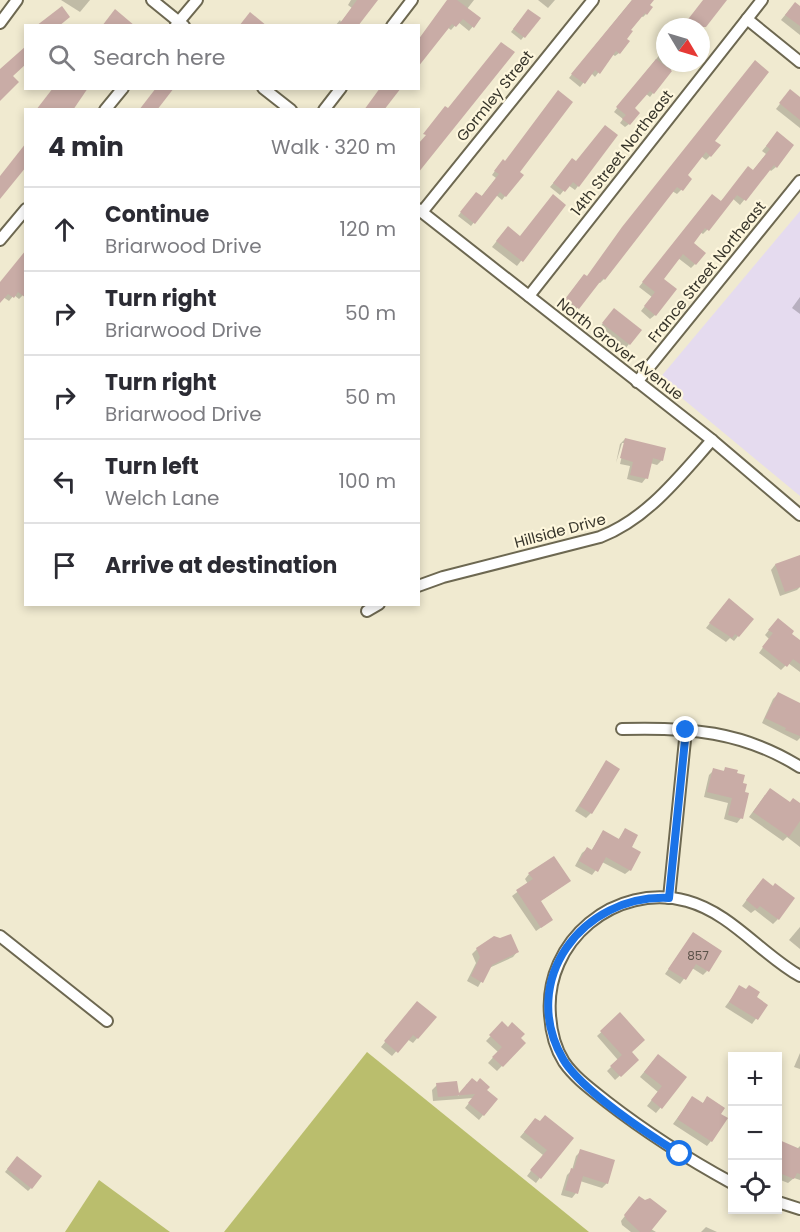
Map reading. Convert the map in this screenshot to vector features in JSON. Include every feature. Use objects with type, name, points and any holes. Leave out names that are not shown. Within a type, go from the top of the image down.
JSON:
[{"type":"street","points":[[0,23],[17,0]]},
{"type":"street","points":[[152,0],[180,24],[197,0]]},
{"type":"street","points":[[394,24],[412,0]]},
{"type":"street","name":"Gormley Street","points":[[420,211],[593,0]]},
{"type":"street","name":"14th Street Northeast","points":[[529,296],[762,0]]},
{"type":"street","points":[[747,19],[800,62]]},
{"type":"street","points":[[107,108],[121,90]]},
{"type":"street","points":[[266,90],[288,108]]},
{"type":"street","points":[[326,108],[339,90]]},
{"type":"street","name":"France Street Northeast","points":[[637,382],[800,181]]},
{"type":"street","points":[[0,240],[24,211]]},
{"type":"street","name":"North Grover Avenue","points":[[420,211],[712,440],[800,515]]},
{"type":"street","name":"Hillside Drive","points":[[420,585],[443,577],[620,530],[638,517],[712,440]]},
{"type":"street","points":[[367,611],[376,606]]},
{"type":"street","points":[[622,729],[668,728],[705,731],[752,744],[800,766]]},
{"type":"street","points":[[669,898],[686,730]]},
{"type":"street","points":[[728,1181],[656,1139],[587,1086],[564,1062],[551,1024],[550,991],[555,971],[566,947],[594,918],[611,908],[643,898],[669,898],[687,901],[721,917],[800,976]]},
{"type":"street","points":[[0,936],[107,1021]]},
{"type":"street","points":[[782,1204],[800,1209]]},
{"type":"shaded area","points":[[800,211],[800,496],[659,379]]},
{"type":"green space","points":[[367,1052],[589,1232],[224,1232]]},
{"type":"green space","points":[[99,1180],[170,1232],[65,1232]]},
{"type":"building","points":[[357,0],[378,0],[360,24],[339,24]]},
{"type":"building","points":[[447,0],[457,0],[481,18],[474,28],[463,19],[456,27],[452,24],[420,64],[420,37]]},
{"type":"building","points":[[632,0],[654,0],[650,5],[653,7],[631,30],[633,31],[627,39],[630,41],[620,54],[616,51],[600,74],[595,70],[585,84],[571,74]]},
{"type":"building","points":[[703,0],[727,0],[710,22],[710,18],[689,18]]},
{"type":"building","points":[[795,2],[800,6],[800,26],[785,15]]},
{"type":"building","points":[[62,6],[70,17],[61,24],[39,24]]},
{"type":"building","points":[[115,9],[133,24],[104,24]]},
{"type":"building","points":[[528,9],[541,18],[525,38],[513,29]]},
{"type":"building","points":[[250,12],[265,24],[241,24]]},
{"type":"building","points":[[501,42],[515,52],[420,171],[420,142],[426,135],[423,134],[445,106],[448,108]]},
{"type":"building","points":[[24,48],[24,66],[13,76],[19,82],[0,101],[0,69]]},
{"type":"building","points":[[656,59],[656,72],[671,72],[654,94],[650,91],[635,108],[640,113],[630,125],[622,119],[626,115],[616,107]]},
{"type":"building","points":[[755,60],[769,72],[715,141],[721,145],[711,157],[706,152],[688,175],[692,179],[683,191],[677,187],[605,280],[603,278],[579,309],[565,299],[584,274],[587,276],[622,227]]},
{"type":"building","points":[[790,89],[800,97],[800,120],[779,103]]},
{"type":"building","points":[[51,90],[87,90],[74,108],[38,108]]},
{"type":"building","points":[[154,90],[172,90],[159,108],[141,108]]},
{"type":"building","points":[[379,90],[399,90],[386,108],[365,108]]},
{"type":"building","points":[[558,90],[573,102],[520,172],[524,175],[506,197],[500,192],[475,224],[460,212],[476,192],[482,196],[499,174],[494,171],[503,159],[505,161]]},
{"type":"building","points":[[605,125],[618,135],[579,187],[573,182],[565,192],[553,183],[572,158],[576,161]]},
{"type":"building","points":[[777,131],[794,145],[777,168],[774,165],[746,201],[737,195],[709,231],[705,228],[694,243],[706,253],[696,265],[683,254],[664,279],[677,289],[656,316],[644,306],[655,292],[642,282],[712,194],[721,201],[748,166],[753,170],[770,149],[766,146]]},
{"type":"building","points":[[24,146],[24,169],[0,199],[0,176]]},
{"type":"building","points":[[553,194],[566,205],[523,262],[496,241],[508,226],[520,236]]},
{"type":"building","points":[[24,252],[24,296],[18,292],[14,298],[8,294],[0,303],[0,282]]},
{"type":"building","points":[[614,308],[642,330],[630,345],[602,323]]},
{"type":"building","points":[[625,438],[666,448],[663,461],[653,458],[648,479],[630,475],[633,462],[620,458]]},
{"type":"building","points":[[800,555],[800,587],[785,592],[775,564]]},
{"type":"building","points":[[729,598],[754,619],[739,637],[735,634],[732,638],[709,623]]},
{"type":"building","points":[[778,618],[794,631],[792,634],[800,640],[800,664],[793,659],[787,667],[762,647],[773,633],[768,630]]},
{"type":"building","points":[[778,692],[800,703],[800,736],[765,718]]},
{"type":"building","points":[[606,760],[620,769],[592,814],[579,806]]},
{"type":"building","points":[[725,767],[738,770],[737,773],[745,775],[743,783],[747,784],[745,792],[749,793],[743,819],[728,815],[732,798],[707,792],[713,768],[724,771]]},
{"type":"building","points":[[770,788],[790,802],[793,798],[800,803],[800,821],[789,837],[753,812]]},
{"type":"building","points":[[625,828],[638,835],[632,847],[641,852],[631,871],[606,857],[598,872],[579,861],[587,847],[592,850],[603,830],[619,839]]},
{"type":"building","points":[[554,856],[571,881],[541,901],[553,920],[541,928],[516,890],[533,879],[528,873]]},
{"type":"building","points":[[763,878],[773,886],[775,883],[795,898],[779,920],[760,906],[757,909],[746,900]]},
{"type":"building","points":[[693,932],[722,951],[709,972],[696,964],[686,980],[668,969]]},
{"type":"building","points":[[511,934],[519,952],[492,965],[483,983],[471,976],[480,957],[476,948],[494,936],[500,938]]},
{"type":"building","points":[[739,985],[746,989],[749,985],[760,992],[757,997],[768,1005],[758,1020],[729,1002]]},
{"type":"building","points":[[417,1001],[437,1017],[418,1039],[413,1035],[398,1053],[384,1041]]},
{"type":"building","points":[[620,1012],[645,1040],[632,1052],[639,1060],[621,1077],[610,1066],[622,1055],[600,1031]]},
{"type":"building","points":[[502,1021],[508,1027],[512,1022],[525,1034],[521,1038],[526,1043],[503,1067],[492,1057],[502,1047],[489,1035]]},
{"type":"building","points":[[658,1054],[687,1077],[662,1109],[651,1100],[662,1086],[644,1072]]},
{"type":"building","points":[[472,1078],[477,1082],[480,1078],[490,1087],[487,1090],[498,1099],[484,1116],[468,1103],[475,1094],[438,1097],[436,1083],[457,1081],[459,1093]]},
{"type":"building","points":[[692,1096],[703,1103],[707,1096],[725,1108],[721,1114],[728,1118],[712,1142],[677,1119]]},
{"type":"building","points":[[545,1115],[574,1138],[541,1179],[530,1170],[547,1150],[524,1132],[535,1118],[540,1121]]},
{"type":"building","points":[[782,1141],[800,1149],[800,1174],[797,1173],[794,1179],[782,1174]]},
{"type":"building","points":[[580,1149],[615,1160],[608,1184],[583,1176],[578,1194],[565,1190],[571,1168],[574,1169]]},
{"type":"building","points":[[17,1156],[42,1176],[32,1189],[7,1169]]},
{"type":"building","points":[[639,1196],[645,1200],[650,1198],[667,1211],[650,1232],[640,1232],[624,1215]]},
{"type":"route","points":[[680,1154],[632,1122],[576,1077],[558,1050],[551,1024],[549,1004],[550,991],[560,959],[566,947],[588,922],[611,908],[629,901],[656,897],[669,898],[686,730]]}]
